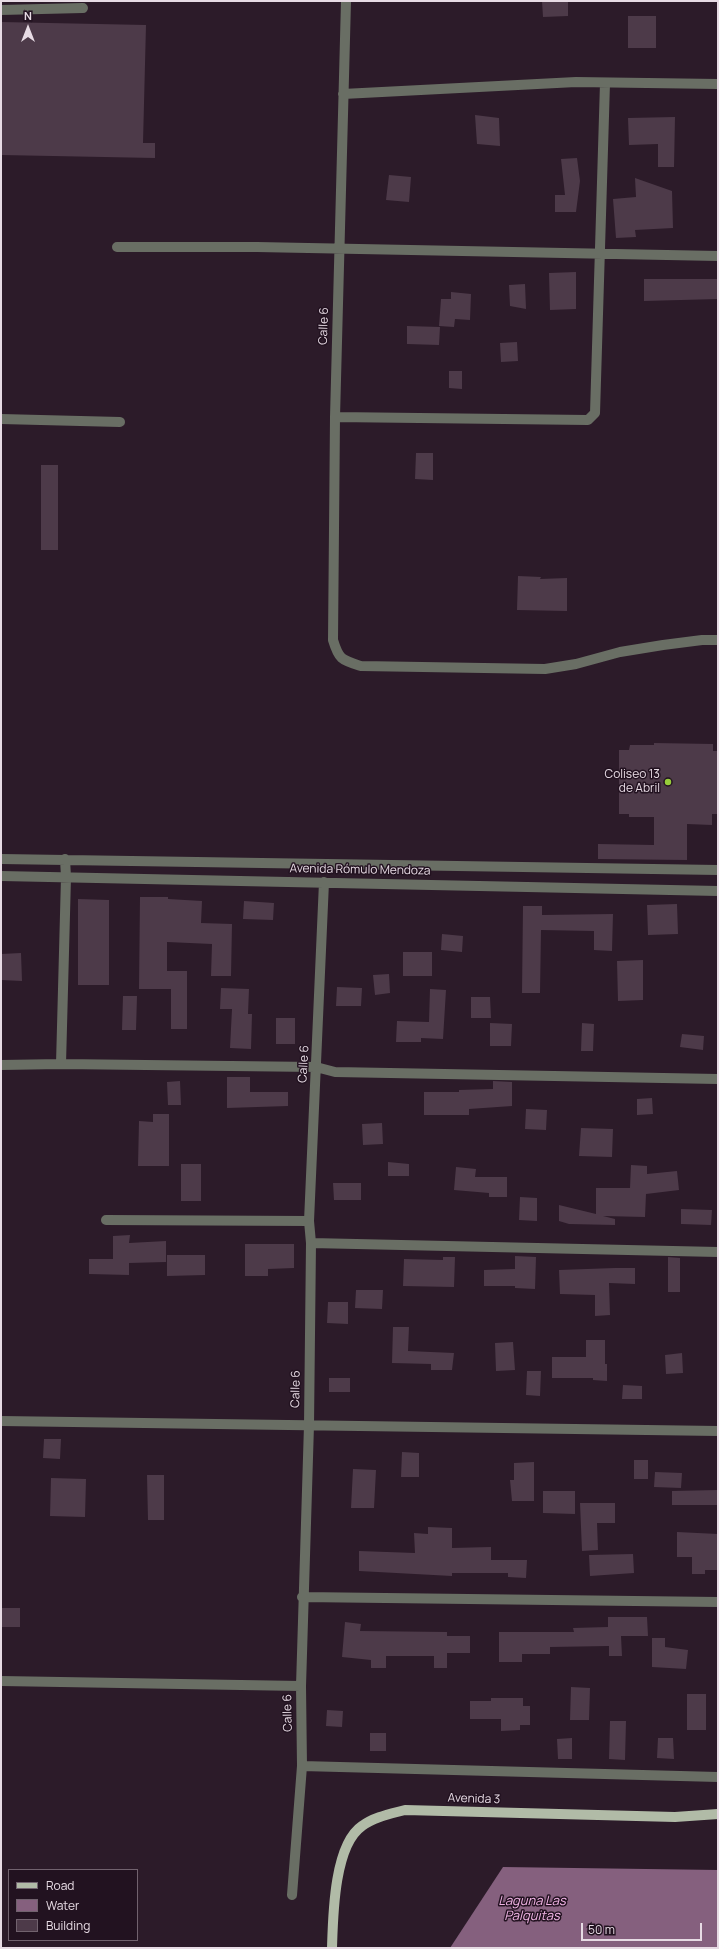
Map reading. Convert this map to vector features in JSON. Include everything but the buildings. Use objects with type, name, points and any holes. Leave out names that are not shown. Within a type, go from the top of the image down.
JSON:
[{"type":"main road","name":"Avenida 3","points":[[332,1948],[333,1918],[341,1856],[349,1839],[361,1826],[380,1817],[405,1810],[674,1817],[718,1814]]},
{"type":"street","name":"Calle 6","points":[[346,1],[335,417],[333,640],[336,651],[343,660],[361,666],[545,669],[576,664],[620,652],[702,640],[718,640]]},
{"type":"street","points":[[1,10],[83,8]]},
{"type":"street","points":[[343,94],[568,83],[718,84]]},
{"type":"street","points":[[335,417],[588,420],[595,413],[604,83]]},
{"type":"street","points":[[118,247],[340,249],[599,255],[718,256]]},
{"type":"street","points":[[1,419],[120,422]]},
{"type":"street","name":"Avenida Rómulo Mendoza","points":[[1,859],[718,870]]},
{"type":"street","points":[[61,1064],[66,877],[65,860]]},
{"type":"street","name":"Avenida Rómulo Mendoza","points":[[1,876],[718,891]]},
{"type":"street","name":"Calle 6","points":[[292,1895],[302,1766],[302,1597],[309,1425],[311,1243],[309,1221],[324,882]]},
{"type":"street","points":[[1,1065],[61,1064],[316,1067],[335,1072],[718,1079]]},
{"type":"street","points":[[106,1220],[309,1221]]},
{"type":"street","points":[[311,1243],[718,1252]]},
{"type":"street","points":[[1,1421],[718,1431]]},
{"type":"street","points":[[302,1597],[718,1602]]},
{"type":"street","points":[[1,1680],[301,1686]]},
{"type":"street","points":[[302,1766],[718,1777]]},
{"type":"water","name":"Laguna Las Palquitas","points":[[503,1867],[718,1870],[718,1948],[450,1948]]},
{"type":"place","name":"Coliseo 13 de Abril","points":[[668,782]]}]
